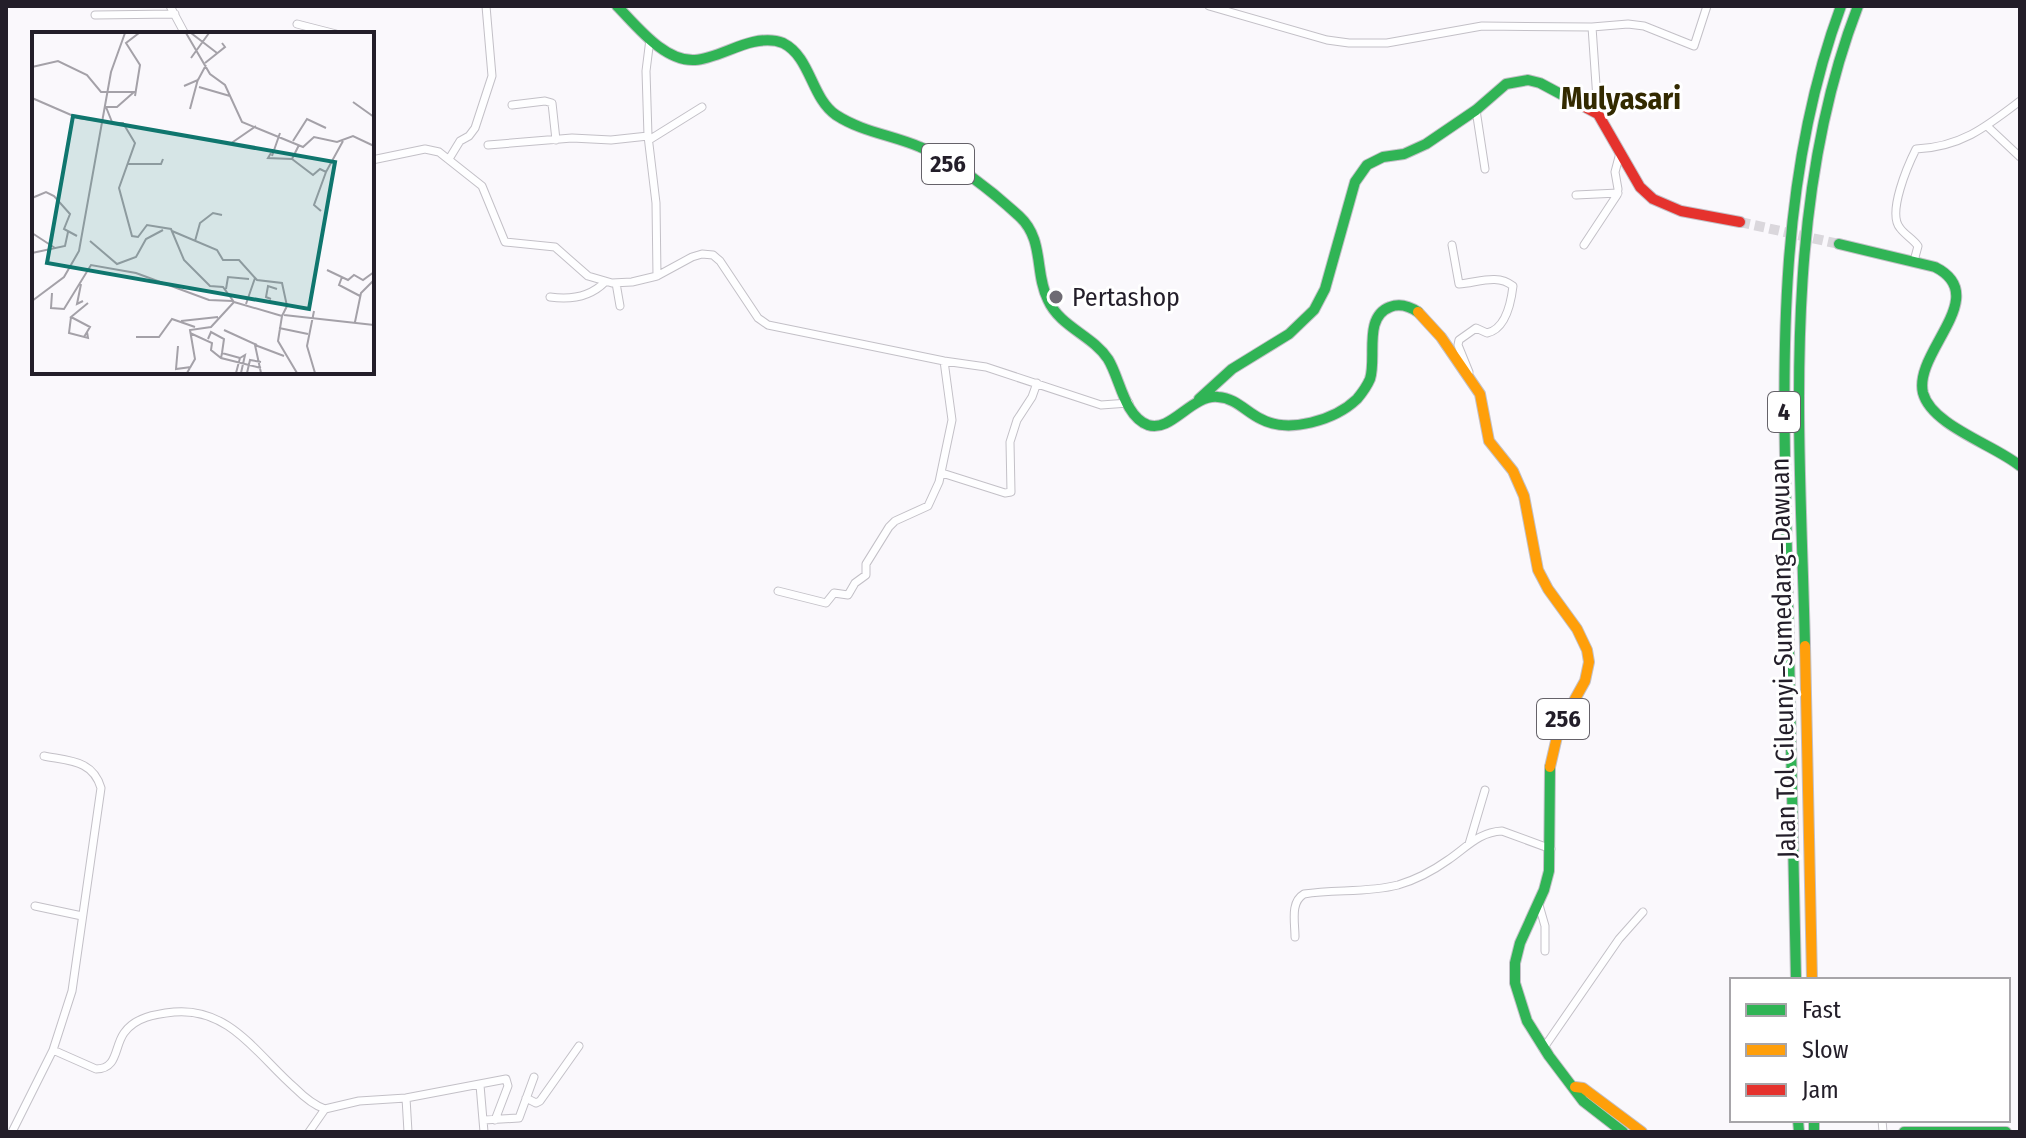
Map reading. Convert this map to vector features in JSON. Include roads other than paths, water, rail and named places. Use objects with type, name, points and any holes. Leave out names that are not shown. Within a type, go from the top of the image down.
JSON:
[{"type":"main road","name":"256","points":[[617,6],[650,39],[674,55],[695,60],[754,42],[778,41],[790,48],[835,115],[931,152],[1003,203],[1030,227],[1049,303],[1107,357],[1140,420],[1152,426],[1167,423],[1199,399]]},
{"type":"main road","name":"Jalan Tol Cileunyi–Sumedang–Dawuan","points":[[1796,978],[1784,412],[1785,319],[1791,218],[1804,135],[1820,64],[1841,6]]},
{"type":"main road","name":"Jalan Tol Cileunyi–Sumedang–Dawuan","points":[[1812,978],[1800,412],[1801,319],[1807,220],[1819,138],[1835,68],[1858,6]]},
{"type":"main road","points":[[1199,399],[1232,369],[1289,334],[1314,310],[1325,289],[1351,195],[1361,171],[1374,160],[1404,154],[1426,144],[1476,110],[1506,84],[1528,80],[1550,86],[1598,114],[1640,187],[1653,199],[1681,211],[1740,222]]},
{"type":"main road","points":[[1839,244],[1942,270],[1953,282],[1957,300],[1923,377],[1923,397],[1930,409],[1946,422],[1993,446],[2020,466]]},
{"type":"main road","name":"256","points":[[1227,397],[1270,423],[1321,419],[1342,409],[1361,394],[1370,379],[1374,331],[1380,313],[1385,308],[1398,305],[1408,306],[1425,317],[1449,347],[1483,403],[1490,442],[1519,481],[1541,578],[1588,652],[1588,673],[1583,688],[1571,702],[1555,736],[1549,870],[1539,905],[1514,960],[1515,980],[1531,1029],[1543,1049],[1575,1087],[1577,1094],[1585,1103],[1619,1124],[1642,1132]]},
{"type":"main road","points":[[1199,399],[1227,397],[1227,382],[1232,369]]},
{"type":"main road","points":[[1904,1132],[2006,1132]]},
{"type":"street","points":[[449,159],[460,141],[475,128],[492,76],[486,6]]},
{"type":"street","points":[[1209,6],[1327,40],[1349,43],[1387,43],[1482,26],[1592,27],[1620,24],[1644,26],[1694,46],[1707,6]]},
{"type":"street","points":[[95,15],[172,10],[184,32]]},
{"type":"street","points":[[297,24],[328,32]]},
{"type":"street","points":[[1592,27],[1598,114]]},
{"type":"street","points":[[650,39],[646,71],[656,203],[657,276]]},
{"type":"street","points":[[1914,261],[1918,246],[1897,226],[1896,211],[1904,174],[1916,149],[1951,145],[1987,126],[2020,101]]},
{"type":"street","points":[[512,105],[552,103],[556,140]]},
{"type":"street","points":[[488,145],[649,138],[702,107]]},
{"type":"street","points":[[1476,110],[1485,169]]},
{"type":"street","points":[[1987,126],[2020,157]]},
{"type":"street","points":[[374,160],[425,149],[439,152],[482,186],[505,242],[556,248],[588,276],[605,282],[632,282],[657,276],[692,257],[713,255],[758,318],[768,325],[986,367],[1101,405],[1129,403]]},
{"type":"street","points":[[1584,245],[1618,193],[1615,174],[1620,153]]},
{"type":"street","points":[[1576,195],[1618,193]]},
{"type":"street","points":[[1452,245],[1459,284],[1495,279],[1513,286],[1509,308],[1496,330],[1487,333],[1476,328],[1459,341],[1471,382]]},
{"type":"street","points":[[550,297],[579,298],[605,282]]},
{"type":"street","points":[[616,283],[620,306]]},
{"type":"street","points":[[778,591],[826,603],[834,593],[848,595],[855,583],[866,575],[866,564],[889,527],[895,521],[928,506],[941,477],[952,420],[944,361]]},
{"type":"street","points":[[941,477],[1011,492],[1009,446],[1017,420],[1037,383]]},
{"type":"street","points":[[12,1132],[53,1050],[72,991],[101,788],[97,776],[89,767],[44,756]]},
{"type":"street","points":[[1469,844],[1485,790]]},
{"type":"street","points":[[1295,937],[1295,906],[1301,895],[1398,884],[1447,861],[1487,833],[1502,831],[1551,849]]},
{"type":"street","points":[[1539,905],[1545,926],[1545,951]]},
{"type":"street","points":[[35,906],[82,916]]},
{"type":"street","points":[[1543,1049],[1619,939],[1643,912]]},
{"type":"street","points":[[53,1050],[100,1069],[111,1063],[123,1034],[145,1018],[171,1013],[198,1013],[217,1019],[241,1033],[308,1100],[325,1109],[359,1101],[406,1098],[502,1079],[509,1082],[495,1120]]},
{"type":"street","points":[[526,1098],[536,1103],[540,1101],[579,1046]]},
{"type":"street","points":[[484,1120],[519,1118],[534,1077]]},
{"type":"street","points":[[480,1085],[484,1132]]},
{"type":"street","points":[[406,1098],[408,1132]]},
{"type":"street","points":[[309,1132],[325,1109]]},
{"type":"tunnel","points":[[1740,222],[1839,244]]},
{"type":"place","name":"Pertashop","points":[[1056,297]]},
{"type":"district","name":"Mulyasari","points":[[1621,99]]}]
